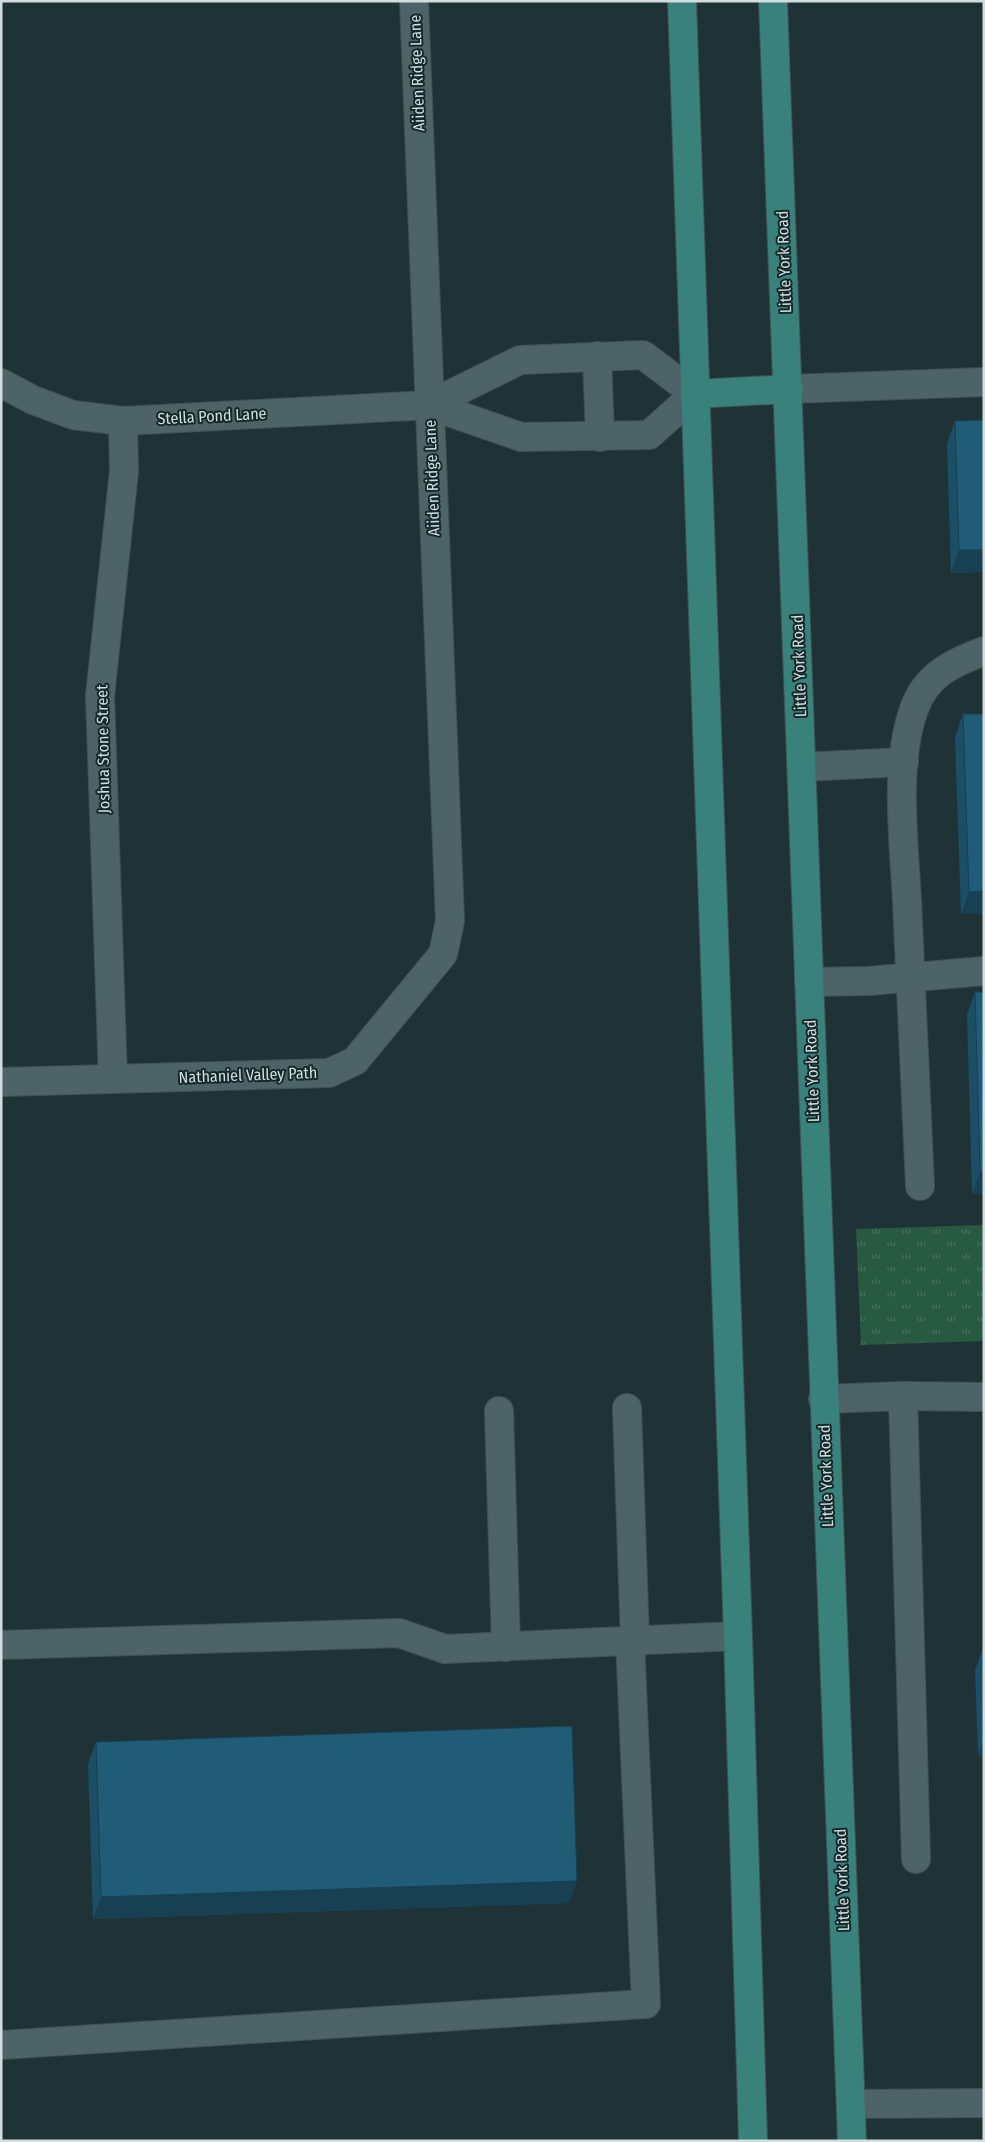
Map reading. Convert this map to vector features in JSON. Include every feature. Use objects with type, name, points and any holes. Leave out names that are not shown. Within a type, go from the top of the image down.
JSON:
[{"type":"main road","points":[[682,1],[738,1636],[753,2141]]},
{"type":"main road","name":"Little York Road","points":[[773,1],[789,389],[823,1399],[852,2141]]},
{"type":"main road","points":[[695,394],[789,389]]},
{"type":"street","name":"Aiiden Ridge Lane","points":[[414,1],[450,921],[443,954]]},
{"type":"street","name":"Stella Pond Lane","points":[[1,383],[32,400],[73,415],[123,421],[430,405],[521,437],[649,435],[695,394],[642,355],[597,356],[520,360],[430,405]]},
{"type":"street","points":[[597,356],[600,437]]},
{"type":"street","points":[[789,389],[984,382]]},
{"type":"street","name":"Joshua Stone Street","points":[[113,1079],[100,696],[124,471],[123,421]]},
{"type":"street","points":[[920,1186],[904,825],[904,751],[914,708],[928,681],[956,661],[984,651]]},
{"type":"street","points":[[802,767],[904,762]]},
{"type":"street","name":"Nathaniel Valley Path","points":[[1,1082],[329,1073],[355,1061],[443,954]]},
{"type":"street","points":[[809,982],[869,981],[984,971]]},
{"type":"street","points":[[823,1399],[903,1396],[984,1397]]},
{"type":"street","points":[[903,1396],[916,1859]]},
{"type":"street","points":[[1,2046],[646,2004],[632,1641],[627,1408]]},
{"type":"street","points":[[499,1411],[506,1646]]},
{"type":"street","points":[[1,1645],[399,1633],[445,1650],[738,1636]]},
{"type":"street","points":[[851,2104],[984,2103]]},
{"type":"green space","points":[[984,1225],[984,1341],[861,1345],[856,1229]]},
{"type":"building","points":[[984,420],[984,550],[959,550],[955,421]]},
{"type":"building","points":[[963,714],[984,714],[984,891],[969,892]]},
{"type":"building","points":[[975,992],[984,992],[984,1172],[980,1172]]},
{"type":"building","points":[[572,1726],[577,1881],[101,1897],[96,1742]]}]
